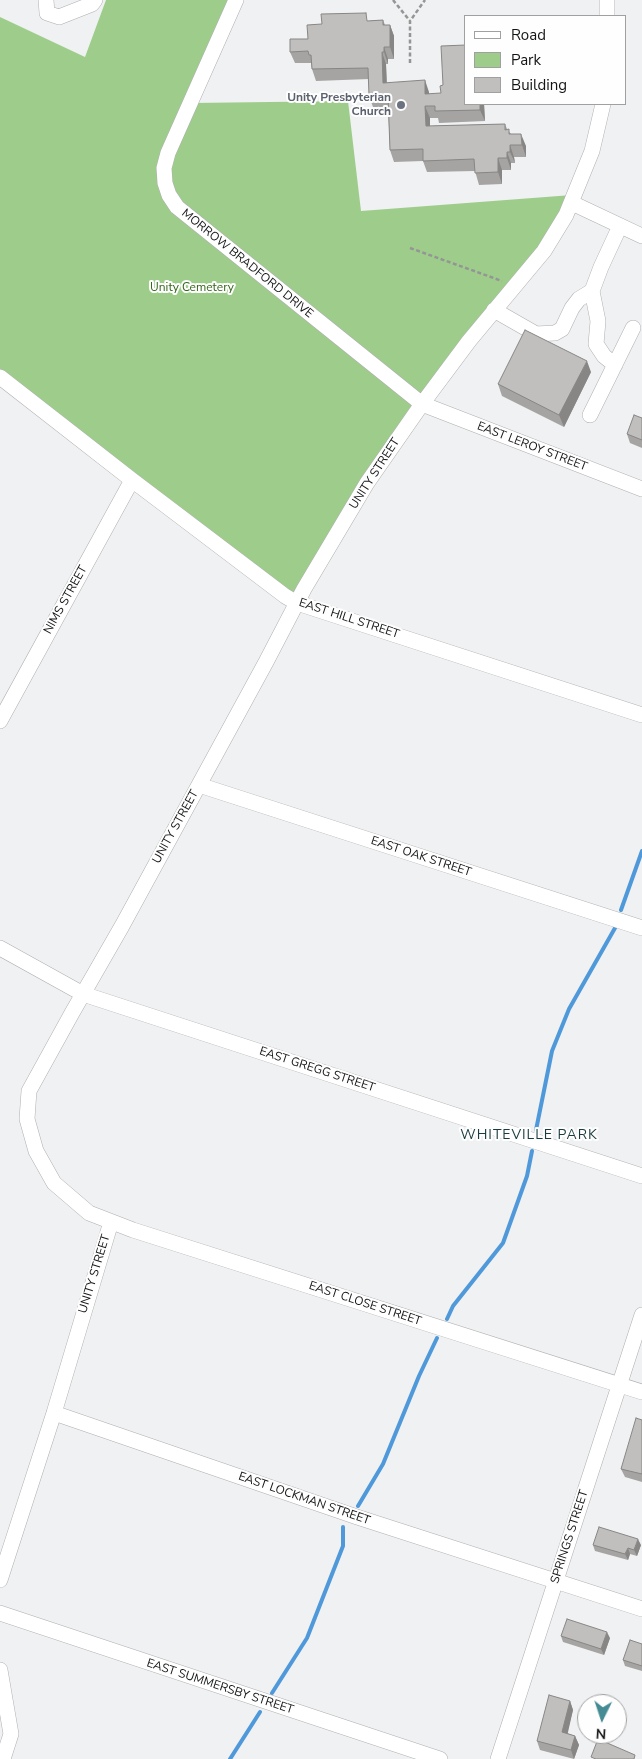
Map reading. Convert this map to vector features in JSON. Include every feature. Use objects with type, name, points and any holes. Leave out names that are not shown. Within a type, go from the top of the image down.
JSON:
[{"type":"street","points":[[46,4],[47,13],[60,17],[92,4],[95,0]]},
{"type":"street","name":"MORROW BRADFORD DRIVE","points":[[236,0],[168,153],[164,168],[165,183],[169,195],[177,207],[190,218],[422,404]]},
{"type":"street","points":[[607,0],[607,15]]},
{"type":"street","name":"UNITY STREET","points":[[0,1580],[54,1413],[111,1222],[89,1214],[54,1183],[36,1151],[27,1119],[29,1091],[122,926],[297,602],[368,483],[422,404],[494,310],[555,236],[572,203],[592,151],[603,105]]},
{"type":"street","points":[[572,203],[642,236]]},
{"type":"street","points":[[615,364],[604,356],[596,344],[598,321],[592,292],[600,267],[620,226]]},
{"type":"street","points":[[494,310],[536,334],[546,335],[562,329],[572,308],[579,299],[592,292]]},
{"type":"street","points":[[590,415],[633,328]]},
{"type":"street","name":"EAST HILL STREET","points":[[0,377],[285,596],[297,602],[642,715]]},
{"type":"street","name":"EAST LEROY STREET","points":[[422,404],[642,489]]},
{"type":"street","name":"NIMS STREET","points":[[0,721],[132,480]]},
{"type":"street","name":"EAST OAK STREET","points":[[199,785],[642,928]]},
{"type":"street","name":"EAST GREGG STREET","points":[[0,948],[83,994],[642,1176]]},
{"type":"street","name":"EAST CLOSE STREET","points":[[111,1222],[642,1392]]},
{"type":"street","name":"SPRINGS STREET","points":[[498,1759],[642,1316]]},
{"type":"street","name":"EAST LOCKMAN STREET","points":[[54,1413],[357,1517],[642,1609]]},
{"type":"street","name":"EAST SUMMERSBY STREET","points":[[0,1613],[440,1759]]},
{"type":"street","points":[[0,1670],[11,1734],[3,1759]]},
{"type":"path","points":[[394,0],[410,21]]},
{"type":"path","points":[[410,63],[410,21],[425,0]]},
{"type":"path","points":[[410,248],[515,285]]},
{"type":"green space","name":"Unity Cemetery","points":[[106,0],[233,0],[192,103],[348,101],[361,211],[572,195],[564,214],[470,336],[296,599],[0,374],[0,17],[85,57]]},
{"type":"building","name":"Unity Presbyterian Church","points":[[366,13],[367,21],[383,20],[383,25],[390,25],[390,47],[384,47],[384,52],[382,52],[383,83],[425,80],[425,94],[441,93],[440,86],[443,85],[441,46],[464,45],[464,105],[480,105],[480,110],[435,111],[435,106],[425,106],[426,126],[505,124],[505,130],[509,129],[509,134],[521,134],[522,145],[510,145],[510,152],[507,152],[507,158],[498,158],[498,172],[475,173],[474,159],[423,161],[423,149],[390,150],[388,95],[369,96],[368,68],[312,69],[311,55],[309,55],[308,51],[290,52],[290,39],[308,39],[307,25],[322,24],[321,14]]},
{"type":"building","points":[[525,330],[587,361],[559,415],[498,384]]},
{"type":"building","points":[[634,415],[642,418],[642,440],[627,434]]},
{"type":"building","points":[[636,1418],[642,1420],[642,1474],[621,1469]]},
{"type":"building","points":[[599,1527],[638,1539],[634,1550],[628,1548],[625,1554],[593,1545]]},
{"type":"building","points":[[567,1619],[607,1632],[601,1649],[561,1636]]},
{"type":"building","points":[[630,1640],[642,1644],[642,1666],[623,1660]]},
{"type":"building","points":[[549,1695],[570,1701],[562,1732],[575,1736],[571,1750],[537,1741]]},
{"type":"building","points":[[596,1744],[610,1744],[635,1755],[634,1759],[596,1759],[591,1757]]},
{"type":"waterway","points":[[621,910],[642,851]]},
{"type":"waterway","points":[[536,1130],[552,1051],[569,1009],[615,928]]},
{"type":"waterway","points":[[447,1319],[453,1306],[503,1243],[527,1176],[532,1151]]},
{"type":"waterway","points":[[358,1506],[383,1464],[419,1376],[437,1338]]},
{"type":"waterway","points":[[272,1693],[307,1638],[343,1546],[343,1527]]},
{"type":"waterway","points":[[230,1759],[260,1712]]},
{"type":"place","name":"Unity Presbyterian Church","points":[[401,105]]},
{"type":"district","name":"WHITEVILLE PARK","points":[[529,1136]]}]
